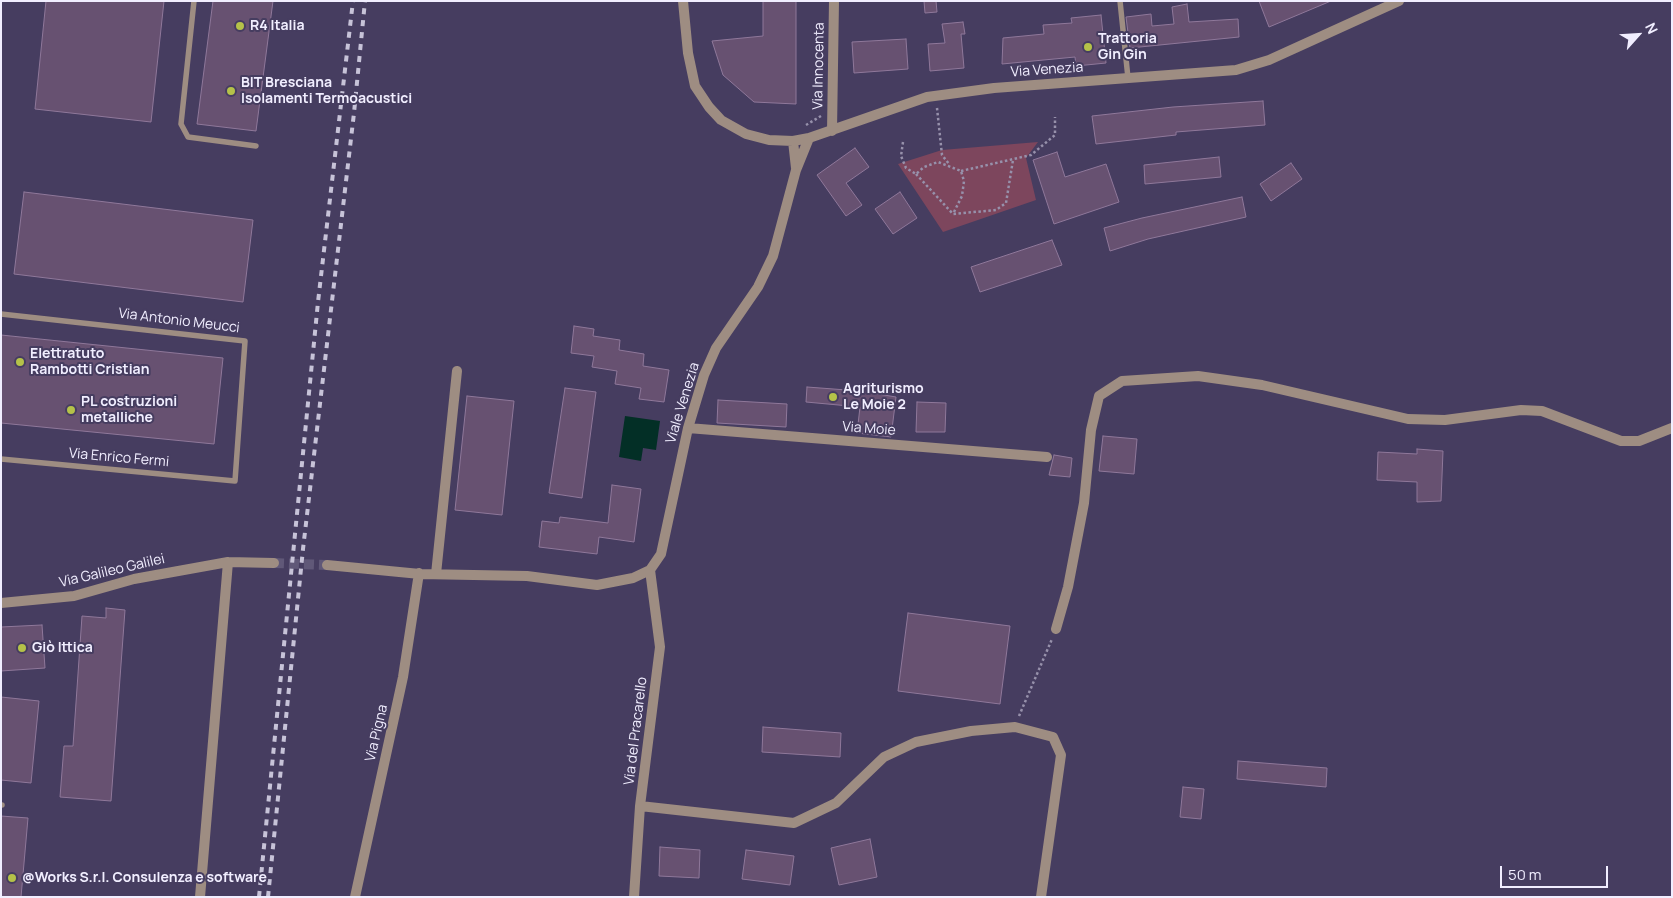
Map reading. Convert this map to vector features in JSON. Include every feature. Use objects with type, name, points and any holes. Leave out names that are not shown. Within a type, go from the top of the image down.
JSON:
[{"type":"street","name":"Via Venezia","points":[[684,1],[688,53],[695,86],[708,107],[721,120],[746,134],[769,140],[793,141],[832,131],[927,97],[994,88],[1236,70],[1269,60],[1399,1]]},
{"type":"street","name":"Via Innocenta","points":[[832,131],[834,1]]},
{"type":"street","name":"Viale Venezia","points":[[650,570],[661,554],[688,428],[704,374],[716,348],[758,287],[773,256],[796,170],[810,138]]},
{"type":"street","name":"Viale Venezia","points":[[793,141],[796,170]]},
{"type":"street","points":[[436,574],[458,371]]},
{"type":"street","points":[[1056,629],[1068,587],[1084,503],[1091,430],[1099,396],[1122,380],[1198,376],[1262,384],[1408,419],[1445,420],[1521,410],[1542,411],[1621,441],[1640,441],[1672,428]]},
{"type":"street","name":"Via Moie","points":[[688,428],[1047,457]]},
{"type":"street","points":[[200,897],[228,562],[274,564]]},
{"type":"street","name":"Via Galileo Galilei","points":[[1,603],[74,596],[134,579],[228,562]]},
{"type":"street","points":[[328,565],[436,574],[527,576],[597,585],[633,578],[650,570]]},
{"type":"street","name":"Via del Pracarello","points":[[634,897],[640,806],[660,647],[650,570]]},
{"type":"street","name":"Via Pigna","points":[[355,897],[403,677],[419,573]]},
{"type":"street","points":[[640,806],[794,823],[836,804],[884,757],[916,742],[971,731],[1015,727],[1053,737],[1061,755],[1041,897]]},
{"type":"lane","points":[[194,1],[181,124],[188,137],[256,146]]},
{"type":"lane","points":[[1120,1],[1128,78]]},
{"type":"lane","name":"Via Antonio Meucci","points":[[1,314],[245,342],[235,481]]},
{"type":"lane","name":"Via Enrico Fermi","points":[[1,459],[235,481]]},
{"type":"path","points":[[936,96],[942,155],[950,165]]},
{"type":"path","points":[[802,128],[832,110]]},
{"type":"path","points":[[916,174],[924,167],[938,162],[950,165],[961,171],[1031,154],[1055,134],[1055,117]]},
{"type":"path","points":[[903,142],[900,156],[906,168],[916,174],[953,214]]},
{"type":"path","points":[[953,214],[996,210],[1006,203],[1012,160]]},
{"type":"path","points":[[953,214],[962,196],[964,181],[961,171]]},
{"type":"path","points":[[1015,727],[1056,629]]},
{"type":"shaded area","points":[[1038,142],[1026,158],[1036,200],[943,232],[898,164],[942,150]]},
{"type":"shaded area","points":[[625,416],[660,421],[656,450],[643,448],[641,461],[619,457]]},
{"type":"building","points":[[46,1],[164,1],[151,122],[35,109]]},
{"type":"building","points":[[213,1],[273,1],[256,131],[197,124]]},
{"type":"building","points":[[763,1],[796,1],[796,104],[754,102],[723,75],[712,41],[763,36]]},
{"type":"building","points":[[924,1],[936,1],[937,12],[925,13]]},
{"type":"building","points":[[1259,1],[1331,1],[1269,27]]},
{"type":"building","points":[[1187,4],[1189,22],[1238,19],[1239,37],[1130,48],[1126,17],[1151,14],[1152,26],[1174,24],[1172,7]]},
{"type":"building","points":[[1101,15],[1106,63],[1076,66],[1075,57],[1002,64],[1003,38],[1044,34],[1043,25],[1072,23],[1071,18]]},
{"type":"building","points":[[963,22],[965,34],[961,34],[964,68],[930,71],[928,44],[945,43],[942,24]]},
{"type":"building","points":[[906,39],[908,69],[854,73],[852,42]]},
{"type":"building","points":[[1263,101],[1265,125],[1176,132],[1176,135],[1096,144],[1092,116],[1173,107]]},
{"type":"building","points":[[855,148],[869,167],[846,183],[862,205],[846,216],[817,175]]},
{"type":"building","points":[[1057,152],[1065,177],[1106,164],[1119,202],[1054,224],[1033,160]]},
{"type":"building","points":[[1219,157],[1221,177],[1145,184],[1144,165]]},
{"type":"building","points":[[1291,163],[1302,179],[1271,201],[1260,184]]},
{"type":"building","points":[[24,192],[253,220],[243,302],[14,274]]},
{"type":"building","points":[[900,192],[917,218],[893,234],[875,209]]},
{"type":"building","points":[[1242,197],[1246,217],[1148,239],[1110,251],[1104,228]]},
{"type":"building","points":[[1052,240],[1062,265],[980,292],[971,267]]},
{"type":"building","points":[[574,326],[594,329],[593,336],[620,340],[619,350],[644,354],[643,366],[669,370],[664,402],[639,399],[641,388],[615,384],[617,371],[592,367],[594,356],[571,353]]},
{"type":"building","points":[[1,335],[223,358],[214,444],[1,423]]},
{"type":"building","points":[[807,387],[860,391],[896,397],[891,437],[857,433],[860,407],[806,402]]},
{"type":"building","points":[[565,388],[596,392],[582,498],[549,493]]},
{"type":"building","points":[[467,396],[514,401],[502,515],[455,510]]},
{"type":"building","points":[[718,400],[787,404],[786,427],[717,423]]},
{"type":"building","points":[[917,402],[946,403],[945,432],[916,432]]},
{"type":"building","points":[[1103,436],[1137,439],[1134,474],[1099,471]]},
{"type":"building","points":[[1417,449],[1443,451],[1441,501],[1417,502],[1417,482],[1377,480],[1378,452],[1417,454]]},
{"type":"building","points":[[1054,455],[1072,458],[1070,477],[1049,475]]},
{"type":"building","points":[[612,485],[641,489],[634,542],[599,537],[597,554],[539,547],[542,521],[559,523],[560,517],[608,523]]},
{"type":"building","points":[[106,608],[125,610],[111,801],[60,797],[64,746],[73,746],[82,616],[106,618]]},
{"type":"building","points":[[908,613],[1010,626],[1000,704],[898,691]]},
{"type":"building","name":"Giò Ittica","points":[[42,625],[45,668],[1,671],[1,627]]},
{"type":"building","points":[[1,697],[39,701],[31,783],[1,780]]},
{"type":"building","points":[[763,727],[841,733],[840,757],[762,752]]},
{"type":"building","points":[[1238,761],[1327,768],[1326,787],[1237,779]]},
{"type":"building","points":[[1183,787],[1204,789],[1201,819],[1180,817]]},
{"type":"building","points":[[1,816],[28,818],[21,897],[1,897]]},
{"type":"building","points":[[870,839],[877,877],[839,885],[831,848]]},
{"type":"building","points":[[660,847],[700,850],[699,878],[659,876]]},
{"type":"building","points":[[746,850],[794,856],[790,885],[742,879]]},
{"type":"tunnel","points":[[274,563],[327,565]]},
{"type":"railway","points":[[259,897],[318,302],[353,1]]},
{"type":"railway","points":[[268,897],[303,549],[354,113],[365,1]]},
{"type":"place","name":"R4 Italia","points":[[240,26]]},
{"type":"place","name":"Trattoria Gin Gin","points":[[1088,47]]},
{"type":"place","name":"BIT Bresciana Isolamenti Termoacustici","points":[[231,91]]},
{"type":"place","name":"Elettratuto Rambotti Cristian","points":[[20,362]]},
{"type":"place","name":"Agriturismo Le Moie 2","points":[[833,397]]},
{"type":"place","name":"PL costruzioni metalliche","points":[[71,410]]},
{"type":"place","name":"Giò Ittica","points":[[22,648]]},
{"type":"place","name":"@Works S.r.l. Consulenza e software","points":[[12,878]]}]
